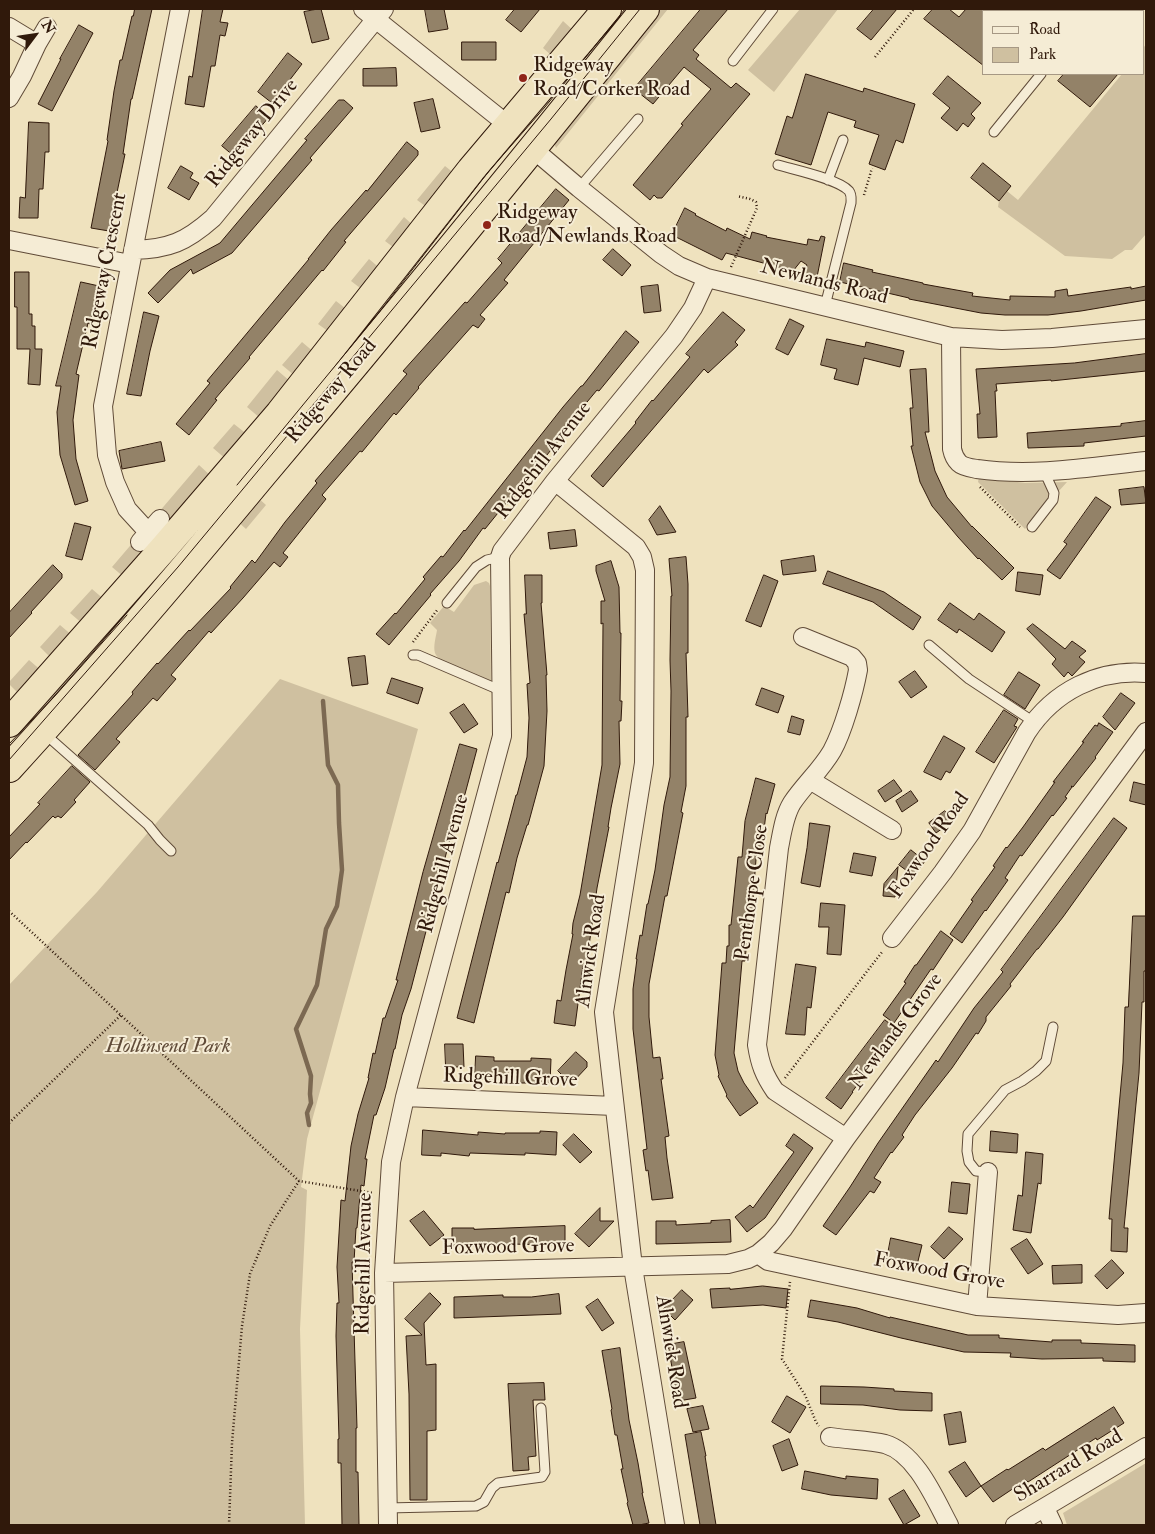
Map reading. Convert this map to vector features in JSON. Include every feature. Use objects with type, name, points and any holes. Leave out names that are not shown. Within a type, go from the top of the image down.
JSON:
[{"type":"highway","name":"Ridgeway Road","points":[[9,723],[164,548],[280,413],[471,170],[607,9]]},
{"type":"highway","name":"Ridgeway Road","points":[[9,768],[43,732],[360,358],[645,9]]},
{"type":"street","name":"Ridgeway Crescent","points":[[149,531],[127,509],[115,482],[106,456],[103,406],[180,9]]},
{"type":"street","name":"Ridgeway Drive","points":[[9,240],[132,257],[178,243],[198,232],[213,218],[374,12]]},
{"type":"street","points":[[374,12],[508,125]]},
{"type":"street","points":[[9,27],[37,44]]},
{"type":"street","points":[[9,98],[47,27]]},
{"type":"street","name":"Newlands Road","points":[[533,148],[661,254],[679,266],[707,278],[952,337],[1002,340],[1052,338],[1146,328]]},
{"type":"street","name":"Ridgehill Avenue","points":[[388,1517],[384,1273],[391,1162],[405,1097],[502,736],[500,557],[502,551],[555,481],[674,336],[693,308],[707,278]]},
{"type":"street","points":[[952,337],[952,449],[959,464],[988,470],[1058,471],[1146,460]]},
{"type":"street","name":"Alnwick Road","points":[[555,481],[636,547],[642,557],[645,570],[644,763],[604,1012],[633,1268],[676,1525]]},
{"type":"street","name":"Penthorpe Close","points":[[802,637],[852,657],[857,663],[858,670],[833,749],[823,766],[792,804],[784,825],[779,848],[757,1045],[760,1063],[776,1091],[846,1138]]},
{"type":"street","name":"Foxwood Road","points":[[892,938],[972,831],[1034,722],[1063,694],[1097,677],[1114,673],[1146,673]]},
{"type":"street","name":"Newlands Grove","points":[[633,1268],[728,1264],[748,1260],[771,1243],[783,1229],[846,1138],[1146,732]]},
{"type":"street","points":[[810,780],[892,830]]},
{"type":"street","name":"Ridgehill Grove","points":[[405,1097],[614,1106]]},
{"type":"street","points":[[977,1306],[988,1172]]},
{"type":"street","name":"Foxwood Grove","points":[[758,1254],[768,1261],[977,1306],[1118,1315],[1146,1313]]},
{"type":"street","name":"Foxwood Grove","points":[[384,1273],[633,1268]]},
{"type":"street","points":[[830,1438],[885,1444],[896,1449],[917,1467],[949,1525]]},
{"type":"street","name":"Sharrard Road","points":[[1015,1525],[1146,1447]]},
{"type":"street","points":[[1045,1508],[1052,1525]]},
{"type":"lane","points":[[733,61],[772,9]]},
{"type":"lane","points":[[994,132],[1040,75]]},
{"type":"lane","points":[[579,188],[638,119]]},
{"type":"lane","points":[[828,180],[843,140]]},
{"type":"lane","points":[[778,166],[840,184],[851,195],[850,207],[825,306]]},
{"type":"lane","points":[[1032,528],[1053,500],[1054,493],[1044,470]]},
{"type":"lane","points":[[447,603],[476,567],[486,560],[500,557]]},
{"type":"lane","points":[[929,645],[969,679],[1034,722]]},
{"type":"lane","points":[[412,655],[418,655],[502,690]]},
{"type":"lane","points":[[43,732],[148,825],[171,851]]},
{"type":"lane","points":[[988,1172],[976,1171],[969,1162],[967,1151],[968,1134],[1005,1090],[1036,1072],[1046,1061],[1053,1027]]},
{"type":"lane","points":[[388,1517],[476,1506],[484,1502],[492,1488],[498,1483],[542,1477],[545,1472],[541,1408]]},
{"type":"path","points":[[875,56],[914,9]]},
{"type":"path","points":[[850,207],[857,206],[862,201],[872,168]]},
{"type":"path","points":[[724,282],[747,235],[757,208],[756,202],[737,196]]},
{"type":"path","points":[[976,482],[1020,527]]},
{"type":"path","points":[[412,643],[441,604],[447,603]]},
{"type":"path","points":[[9,912],[299,1181],[388,1195]]},
{"type":"path","points":[[776,1091],[892,938]]},
{"type":"path","points":[[9,1123],[121,1015]]},
{"type":"path","points":[[229,1525],[233,1433],[242,1326],[250,1274],[270,1226],[299,1181]]},
{"type":"path","points":[[791,1277],[782,1360],[805,1395],[816,1422],[830,1438]]},
{"type":"green space","points":[[654,9],[668,9],[556,148],[554,143]]},
{"type":"green space","points":[[800,9],[838,9],[774,92],[748,70]]},
{"type":"green space","points":[[563,21],[575,32],[551,55],[543,48]]},
{"type":"green space","points":[[1146,44],[1146,234],[1132,250],[1125,250],[1112,259],[1065,256],[998,207],[999,201],[1007,191],[1018,200],[1121,75],[1145,75]]},
{"type":"green space","points":[[445,166],[455,174],[428,208],[417,200]]},
{"type":"green space","points":[[404,217],[415,227],[397,250],[385,241]]},
{"type":"green space","points":[[369,259],[382,270],[364,291],[351,281]]},
{"type":"green space","points":[[336,301],[350,312],[332,334],[318,324]]},
{"type":"green space","points":[[302,342],[315,353],[295,376],[282,365]]},
{"type":"green space","points":[[277,370],[291,382],[260,418],[247,407]]},
{"type":"green space","points":[[234,424],[248,435],[227,460],[213,448]]},
{"type":"green space","points":[[199,465],[212,477],[125,578],[112,567]]},
{"type":"green space","points":[[979,477],[1025,483],[1067,482],[1025,529],[978,482]]},
{"type":"green space","points":[[256,496],[266,505],[246,529],[235,519]]},
{"type":"green space","points":[[486,581],[490,586],[491,681],[451,665],[438,657],[434,647],[437,630],[430,623],[444,606],[454,612],[474,585]]},
{"type":"green space","points":[[92,589],[106,601],[84,625],[70,613]]},
{"type":"green space","points":[[60,625],[74,637],[53,660],[40,647]]},
{"type":"green space","points":[[29,660],[43,672],[21,696],[9,682]]},
{"type":"green space","name":"Hollinsend Park","points":[[280,679],[418,729],[307,1139],[301,1187],[307,1190],[300,1329],[305,1525],[9,1525],[9,985],[97,892]]},
{"type":"green space","points":[[1146,1463],[1146,1525],[1067,1525],[1063,1513]]},
{"type":"building","points":[[135,9],[152,9],[131,99],[123,154],[125,154],[109,231],[91,228],[108,141],[120,60],[122,60]]},
{"type":"building","points":[[203,9],[223,9],[220,22],[228,23],[225,36],[220,35],[215,66],[211,66],[204,107],[185,104],[189,76],[192,77]]},
{"type":"building","points":[[321,9],[329,39],[312,43],[304,12]]},
{"type":"building","points":[[425,9],[444,9],[448,29],[429,32]]},
{"type":"building","points":[[515,9],[540,9],[521,32],[506,20]]},
{"type":"building","points":[[701,9],[728,9],[693,50],[699,55],[696,59],[731,88],[736,83],[750,94],[662,198],[657,198],[654,195],[650,200],[633,185],[711,89],[684,67],[653,104],[634,89]]},
{"type":"building","points":[[874,9],[897,9],[871,40],[857,29]]},
{"type":"building","points":[[933,9],[949,9],[959,17],[966,9],[984,9],[982,10],[982,64],[924,19]]},
{"type":"building","points":[[79,25],[93,33],[52,111],[38,104]]},
{"type":"building","points":[[462,42],[496,42],[496,60],[462,60]]},
{"type":"building","points":[[288,53],[302,64],[272,103],[258,92]]},
{"type":"building","points":[[396,68],[397,86],[363,86],[363,69]]},
{"type":"building","points":[[806,74],[863,92],[864,88],[915,104],[903,143],[896,140],[885,170],[869,164],[879,135],[854,127],[856,121],[828,112],[811,165],[775,154],[787,116],[792,118]]},
{"type":"building","points":[[1063,75],[1117,75],[1090,107],[1058,81]]},
{"type":"building","points":[[948,76],[981,103],[971,114],[975,118],[968,127],[963,123],[957,131],[941,118],[950,108],[933,94]]},
{"type":"building","points":[[433,99],[440,128],[421,132],[414,103]]},
{"type":"building","points":[[339,100],[344,100],[353,108],[310,158],[312,160],[232,253],[193,274],[191,269],[158,303],[148,293],[170,270],[220,243]]},
{"type":"building","points":[[256,106],[269,117],[235,157],[222,146]]},
{"type":"building","points":[[29,122],[49,123],[49,152],[45,152],[43,189],[39,189],[38,218],[19,218],[20,197],[25,198]]},
{"type":"building","points":[[407,142],[418,151],[418,155],[344,241],[346,242],[323,271],[249,357],[189,435],[176,424],[210,383],[207,381],[331,230],[367,191]]},
{"type":"building","points":[[983,163],[1011,186],[999,201],[971,178]]},
{"type":"building","points":[[181,166],[193,173],[190,178],[199,183],[189,200],[168,188]]},
{"type":"building","points":[[556,189],[569,200],[504,280],[508,283],[480,315],[485,319],[478,328],[473,325],[396,415],[394,413],[362,452],[360,451],[322,495],[326,499],[283,553],[288,557],[280,567],[274,562],[211,633],[209,631],[171,675],[176,679],[157,701],[153,698],[116,739],[120,742],[95,770],[78,755],[133,694],[132,692],[157,663],[231,588],[252,560],[255,563],[317,483],[315,481],[407,374],[403,371],[502,263],[498,259]]},
{"type":"building","points":[[685,208],[726,231],[727,228],[750,239],[752,232],[766,237],[807,245],[808,239],[819,241],[821,236],[825,237],[817,277],[802,274],[807,265],[801,261],[793,271],[726,253],[722,260],[672,235]]},
{"type":"building","points":[[613,249],[631,265],[622,276],[603,260]]},
{"type":"building","points":[[844,263],[873,270],[872,272],[923,284],[973,293],[972,296],[1010,300],[1010,296],[1055,297],[1055,291],[1067,289],[1068,296],[1146,286],[1146,300],[1048,315],[981,313],[909,299],[840,282]]},
{"type":"building","points":[[15,272],[29,272],[29,314],[32,314],[32,326],[35,326],[35,349],[42,349],[40,385],[28,384],[30,349],[17,349]]},
{"type":"building","points":[[81,282],[99,286],[76,374],[79,375],[73,420],[76,459],[88,501],[75,505],[60,455],[57,412],[61,386],[56,386]]},
{"type":"building","points":[[658,285],[661,311],[644,313],[641,287]]},
{"type":"building","points":[[144,312],[159,316],[141,396],[127,394]]},
{"type":"building","points":[[723,312],[745,330],[735,342],[738,345],[708,373],[704,369],[603,487],[591,476],[636,423],[652,400],[690,357],[686,354]]},
{"type":"building","points":[[790,319],[804,326],[788,355],[776,349]]},
{"type":"building","points":[[626,331],[639,342],[568,425],[570,426],[508,504],[506,503],[485,529],[483,528],[459,561],[389,645],[376,634],[396,614],[425,579],[423,577],[465,531]]},
{"type":"building","points":[[827,339],[865,347],[866,342],[904,351],[900,367],[864,358],[858,385],[834,379],[837,369],[821,365]]},
{"type":"building","points":[[1146,354],[1146,371],[1051,381],[996,384],[997,437],[978,438],[977,414],[980,414],[976,369],[1074,363]]},
{"type":"building","points":[[926,369],[929,432],[925,432],[935,471],[947,497],[972,527],[1014,568],[1002,580],[978,559],[932,506],[920,482],[911,446],[913,446],[910,408],[913,408],[910,370]]},
{"type":"building","points":[[1146,421],[1146,436],[1084,443],[1084,446],[1028,448],[1027,433],[1121,426],[1121,424]]},
{"type":"building","points":[[161,442],[165,461],[122,469],[119,451]]},
{"type":"building","points":[[1144,487],[1146,503],[1121,505],[1119,490]]},
{"type":"building","points":[[1096,497],[1111,507],[1060,579],[1047,570],[1067,544],[1064,542]]},
{"type":"building","points":[[660,506],[676,532],[657,535],[649,520]]},
{"type":"building","points":[[75,523],[91,527],[82,560],[66,556]]},
{"type":"building","points":[[575,530],[577,546],[550,549],[548,533]]},
{"type":"building","points":[[814,556],[816,571],[783,575],[781,561]]},
{"type":"building","points":[[686,557],[688,584],[688,653],[686,653],[688,717],[686,717],[686,786],[681,812],[683,813],[649,984],[649,1017],[653,1058],[660,1057],[669,1136],[665,1137],[673,1198],[652,1200],[643,1150],[647,1149],[633,1029],[633,989],[640,935],[642,936],[655,870],[670,777],[672,596],[669,559]]},
{"type":"building","points":[[611,561],[619,587],[621,633],[620,701],[622,701],[621,721],[619,721],[620,764],[597,888],[589,946],[585,967],[583,966],[575,1026],[554,1023],[557,1000],[561,1001],[573,934],[573,923],[580,895],[602,765],[603,623],[601,624],[601,601],[605,601],[596,566]]},
{"type":"building","points":[[53,565],[62,574],[62,578],[9,638],[9,613]]},
{"type":"building","points":[[828,571],[884,592],[921,617],[913,630],[873,602],[823,584]]},
{"type":"building","points":[[1018,572],[1043,575],[1040,595],[1016,591]]},
{"type":"building","points":[[525,575],[542,575],[541,603],[547,675],[544,766],[517,858],[509,893],[506,892],[474,1023],[457,1018],[497,862],[527,757],[529,718],[527,684],[530,683],[524,614],[526,614]]},
{"type":"building","points":[[764,575],[778,581],[761,627],[746,621]]},
{"type":"building","points":[[950,603],[974,620],[979,613],[1005,632],[992,652],[959,629],[957,633],[938,620]]},
{"type":"building","points":[[1033,624],[1065,649],[1072,641],[1086,651],[1079,657],[1085,662],[1072,676],[1068,672],[1064,677],[1052,664],[1056,659],[1027,629]]},
{"type":"building","points":[[365,656],[368,684],[352,686],[348,658]]},
{"type":"building","points":[[915,671],[927,687],[911,698],[899,682]]},
{"type":"building","points":[[1019,672],[1040,685],[1025,709],[1004,695]]},
{"type":"building","points":[[392,678],[423,688],[418,704],[387,693]]},
{"type":"building","points":[[762,688],[784,696],[778,713],[756,705]]},
{"type":"building","points":[[1121,693],[1135,703],[1115,730],[1103,717]]},
{"type":"building","points":[[464,704],[478,724],[464,733],[450,713]]},
{"type":"building","points":[[1004,710],[1018,719],[1014,726],[1017,727],[994,763],[976,752]]},
{"type":"building","points":[[792,716],[804,720],[800,735],[788,732]]},
{"type":"building","points":[[1099,723],[1113,732],[1096,758],[1073,787],[1071,786],[1065,797],[1067,798],[1022,856],[1020,855],[1005,878],[1008,880],[962,943],[950,934],[973,901],[971,900],[995,867],[993,866],[1006,847],[1023,827],[1055,782],[1053,782],[1095,725],[1097,726]]},
{"type":"building","points":[[944,736],[965,748],[950,773],[946,771],[941,780],[924,772]]},
{"type":"building","points":[[460,744],[477,749],[461,809],[458,808],[411,989],[402,1015],[385,1088],[376,1115],[374,1115],[365,1159],[367,1159],[364,1186],[361,1185],[354,1262],[352,1262],[357,1428],[356,1472],[358,1472],[359,1525],[342,1525],[341,1463],[338,1463],[336,1336],[337,1303],[339,1303],[337,1267],[341,1200],[345,1201],[351,1146],[369,1078],[373,1053],[375,1054],[383,1018],[385,1018],[398,980],[396,980],[423,872]]},
{"type":"building","points":[[72,766],[90,782],[74,800],[76,802],[61,818],[53,816],[9,860],[9,837]]},
{"type":"building","points":[[756,778],[775,784],[766,813],[762,847],[757,846],[750,939],[747,939],[745,961],[742,961],[734,1053],[738,1071],[758,1103],[740,1116],[726,1096],[718,1076],[715,1055],[722,963],[726,963],[738,857],[742,857],[745,821]]},
{"type":"building","points":[[894,780],[902,791],[885,802],[878,791]]},
{"type":"building","points":[[1134,782],[1146,785],[1146,805],[1130,801]]},
{"type":"building","points":[[911,791],[918,801],[902,812],[896,801]]},
{"type":"building","points":[[945,811],[953,821],[936,833],[929,823]]},
{"type":"building","points":[[1114,818],[1127,828],[1063,917],[986,1017],[986,1021],[978,1034],[976,1033],[952,1068],[915,1115],[902,1135],[904,1137],[891,1152],[874,1178],[881,1182],[874,1193],[870,1191],[836,1235],[823,1226],[878,1143],[936,1060],[938,1062],[974,1008],[1003,972],[1001,970]]},
{"type":"building","points":[[810,823],[830,826],[820,887],[801,883]]},
{"type":"building","points":[[911,850],[925,861],[914,876],[899,865]]},
{"type":"building","points":[[854,853],[876,857],[872,876],[850,872]]},
{"type":"building","points":[[898,867],[895,897],[883,896],[884,884]]},
{"type":"building","points":[[821,903],[845,905],[841,955],[827,954],[829,927],[819,927]]},
{"type":"building","points":[[1133,916],[1146,916],[1146,971],[1144,971],[1144,1002],[1142,1002],[1139,1073],[1124,1228],[1128,1228],[1127,1252],[1111,1251],[1112,1219],[1109,1219],[1123,1063],[1125,1007],[1128,1007]]},
{"type":"building","points":[[941,931],[953,940],[894,1023],[883,1015],[906,983],[904,982],[915,965]]},
{"type":"building","points":[[796,964],[816,967],[811,1008],[807,1007],[805,1035],[786,1034]]},
{"type":"building","points":[[885,1020],[898,1030],[841,1109],[826,1098]]},
{"type":"building","points":[[445,1044],[463,1044],[464,1067],[446,1067]]},
{"type":"building","points":[[576,1052],[587,1062],[587,1067],[571,1084],[558,1071]]},
{"type":"building","points":[[476,1056],[494,1057],[494,1061],[531,1061],[531,1058],[551,1059],[550,1083],[499,1083],[499,1080],[475,1079]]},
{"type":"building","points":[[423,1130],[478,1135],[478,1132],[505,1134],[540,1133],[540,1131],[557,1132],[556,1155],[470,1153],[469,1156],[441,1153],[441,1156],[422,1155]]},
{"type":"building","points":[[991,1131],[1018,1134],[1017,1153],[990,1151]]},
{"type":"building","points":[[574,1134],[592,1152],[580,1163],[563,1145]]},
{"type":"building","points":[[794,1134],[813,1148],[765,1218],[747,1232],[735,1217],[750,1205],[753,1208],[794,1152],[786,1146]]},
{"type":"building","points":[[1026,1152],[1043,1154],[1041,1184],[1038,1183],[1031,1233],[1013,1230],[1018,1195],[1022,1196]]},
{"type":"building","points":[[952,1182],[970,1184],[967,1214],[949,1212]]},
{"type":"building","points":[[600,1208],[600,1221],[614,1221],[589,1247],[575,1234]]},
{"type":"building","points":[[424,1211],[444,1235],[430,1246],[410,1221]]},
{"type":"building","points":[[730,1220],[731,1242],[656,1244],[656,1221],[676,1221],[676,1225]]},
{"type":"building","points":[[565,1226],[565,1245],[507,1244],[452,1246],[452,1228]]},
{"type":"building","points":[[949,1227],[963,1239],[944,1259],[931,1247]]},
{"type":"building","points":[[891,1238],[922,1245],[917,1265],[887,1259]]},
{"type":"building","points":[[1027,1239],[1043,1264],[1028,1274],[1011,1249]]},
{"type":"building","points":[[1112,1260],[1124,1273],[1107,1289],[1095,1276]]},
{"type":"building","points":[[1082,1265],[1082,1283],[1053,1284],[1052,1266]]},
{"type":"building","points":[[763,1286],[788,1289],[786,1308],[763,1305],[712,1308],[710,1289]]},
{"type":"building","points":[[682,1290],[693,1300],[675,1320],[664,1309]]},
{"type":"building","points":[[430,1293],[441,1304],[424,1323],[426,1365],[436,1364],[436,1430],[427,1431],[427,1500],[410,1500],[409,1394],[406,1336],[422,1335],[405,1319]]},
{"type":"building","points":[[559,1294],[561,1314],[454,1318],[454,1297],[503,1295],[503,1297],[531,1297]]},
{"type":"building","points":[[598,1299],[614,1323],[602,1331],[586,1307]]},
{"type":"building","points":[[811,1300],[857,1308],[890,1318],[968,1335],[999,1335],[999,1338],[1052,1342],[1052,1340],[1081,1340],[1081,1343],[1135,1345],[1135,1362],[1103,1361],[1103,1358],[1042,1359],[1010,1357],[1011,1353],[964,1352],[838,1322],[808,1317]]},
{"type":"building","points":[[684,1342],[696,1398],[678,1401],[668,1345]]},
{"type":"building","points":[[620,1348],[629,1420],[649,1523],[639,1525],[633,1525],[627,1503],[621,1469],[623,1469],[617,1435],[615,1435],[602,1351]]},
{"type":"building","points":[[544,1383],[545,1400],[533,1400],[536,1456],[528,1457],[529,1470],[513,1471],[508,1384]]},
{"type":"building","points":[[821,1386],[864,1387],[932,1393],[932,1411],[900,1410],[863,1405],[821,1404]]},
{"type":"building","points":[[787,1396],[806,1407],[790,1433],[772,1422]]},
{"type":"building","points":[[703,1406],[709,1429],[693,1432],[687,1409]]},
{"type":"building","points":[[1114,1407],[1124,1423],[1097,1440],[1096,1438],[1028,1482],[1026,1480],[993,1502],[981,1486],[1043,1448],[1045,1450]]},
{"type":"building","points":[[961,1412],[966,1442],[949,1445],[944,1415]]},
{"type":"building","points":[[701,1432],[716,1525],[700,1525],[685,1435]]},
{"type":"building","points":[[789,1439],[798,1465],[782,1471],[773,1446]]},
{"type":"building","points":[[965,1462],[981,1486],[966,1497],[949,1472]]},
{"type":"building","points":[[805,1471],[846,1479],[846,1476],[878,1479],[877,1499],[831,1495],[802,1489]]},
{"type":"building","points":[[904,1490],[920,1516],[904,1525],[889,1499]]},
{"type":"waterway","points":[[309,1125],[307,1113],[311,1103],[311,1076],[296,1029],[317,985],[326,929],[337,906],[342,870],[338,785],[328,765],[323,701]]},
{"type":"tram line","points":[[237,485],[377,315],[489,171],[545,107],[625,9]]},
{"type":"tram line","points":[[9,760],[178,567],[551,119],[640,9]]},
{"type":"tram line","points":[[9,744],[127,615]]},
{"type":"place","name":"Ridgeway Road/Corker Road","points":[[523,78]]},
{"type":"place","name":"Ridgeway Road/Newlands Road","points":[[487,225]]}]
